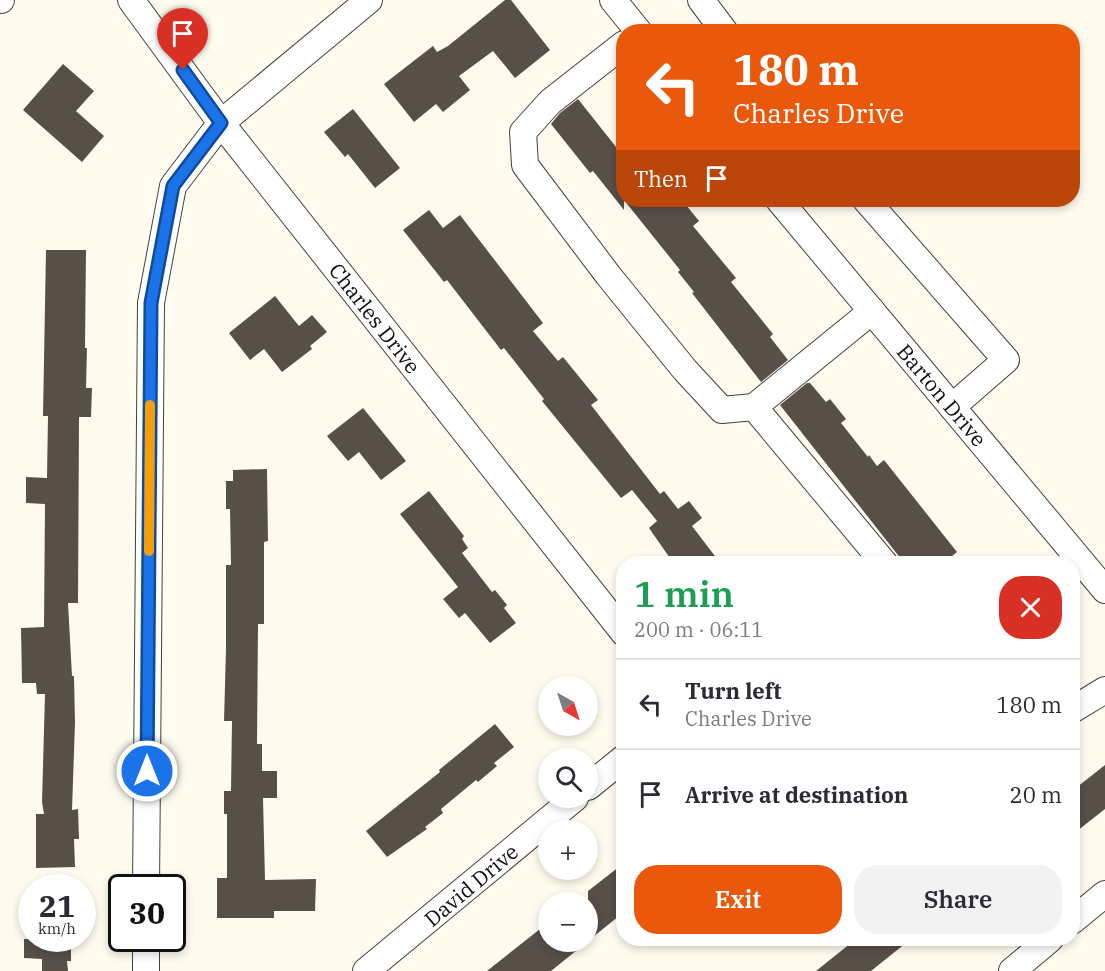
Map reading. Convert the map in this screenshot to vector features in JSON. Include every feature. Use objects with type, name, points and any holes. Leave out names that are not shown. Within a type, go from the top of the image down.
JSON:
[{"type":"street","name":"Charles Drive","points":[[131,0],[221,123],[616,623]]},
{"type":"street","points":[[146,874],[151,303],[173,186],[221,123],[369,0]]},
{"type":"street","points":[[613,0],[632,24]]},
{"type":"street","points":[[701,0],[719,24]]},
{"type":"street","points":[[616,50],[550,102],[523,132],[525,165],[608,275],[722,410],[754,407],[872,311]]},
{"type":"street","name":"Barton Drive","points":[[785,207],[1077,556]]},
{"type":"street","points":[[872,207],[1006,360],[952,407]]},
{"type":"street","points":[[754,407],[878,556]]},
{"type":"street","name":"Barton Drive","points":[[1080,560],[1105,590]]},
{"type":"street","points":[[1080,705],[1105,690]]},
{"type":"street","points":[[598,779],[616,764]]},
{"type":"street","name":"David Drive","points":[[366,971],[563,808]]},
{"type":"street","points":[[1080,914],[1105,894]]},
{"type":"street","points":[[1011,971],[1041,946]]},
{"type":"street","points":[[146,952],[146,971]]},
{"type":"building","points":[[505,0],[511,0],[550,50],[515,78],[493,51],[459,76],[470,90],[443,112],[436,104],[414,122],[384,84],[433,46],[437,52],[448,46]]},
{"type":"building","points":[[63,64],[94,91],[76,111],[104,136],[82,162],[23,110]]},
{"type":"building","points":[[578,99],[616,147],[616,200],[593,171],[590,173],[551,124],[560,113]]},
{"type":"building","points":[[353,109],[400,168],[375,188],[348,154],[345,157],[324,132]]},
{"type":"building","points":[[630,207],[688,207],[699,221],[693,226],[736,278],[731,282],[773,334],[770,337],[788,360],[761,382],[692,293],[694,292],[678,272],[680,270]]},
{"type":"building","points":[[429,210],[443,228],[460,215],[543,323],[533,331],[558,361],[563,357],[598,400],[591,405],[660,494],[664,491],[678,509],[689,501],[702,518],[692,526],[715,556],[668,556],[649,528],[657,521],[632,490],[621,498],[542,401],[544,399],[504,348],[501,350],[447,280],[444,282],[403,230]]},
{"type":"building","points":[[46,250],[86,250],[86,388],[92,388],[91,417],[79,417],[78,603],[68,603],[75,723],[72,810],[78,809],[79,839],[74,839],[75,867],[36,868],[36,814],[44,814],[42,802],[45,694],[37,694],[36,683],[22,683],[21,628],[44,627],[45,504],[26,503],[26,477],[47,478],[48,416],[43,416]]},
{"type":"building","points":[[275,296],[299,326],[312,315],[327,332],[310,346],[312,349],[282,372],[264,349],[250,360],[229,333]]},
{"type":"building","points":[[807,383],[810,383],[826,402],[830,399],[846,419],[841,423],[868,457],[869,455],[877,466],[884,460],[957,552],[952,556],[899,556],[780,405]]},
{"type":"building","points":[[363,408],[406,461],[381,480],[359,452],[348,461],[327,436]]},
{"type":"building","points":[[267,469],[268,541],[264,542],[264,624],[258,624],[257,744],[262,744],[262,771],[277,771],[277,798],[263,798],[265,880],[316,879],[315,911],[274,911],[274,918],[217,918],[217,878],[227,878],[227,814],[224,814],[224,791],[231,791],[232,721],[224,721],[226,565],[231,565],[230,509],[226,509],[226,481],[233,481],[233,470]]},
{"type":"building","points":[[429,491],[464,536],[462,539],[468,548],[462,553],[492,592],[495,590],[507,605],[504,608],[516,623],[490,643],[465,613],[459,618],[443,599],[458,587],[400,514]]},
{"type":"building","points":[[495,724],[514,747],[494,763],[497,766],[441,809],[443,813],[425,827],[427,829],[387,857],[366,831],[440,772],[439,770]]},
{"type":"building","points":[[1105,765],[1105,809],[1080,829],[1080,785]]},
{"type":"building","points":[[616,869],[616,918],[598,933],[598,892],[588,892]]},
{"type":"building","points":[[538,931],[538,952],[575,952],[551,971],[487,971]]},
{"type":"building","points":[[847,946],[902,946],[871,971],[816,971]]},
{"type":"building","points":[[24,952],[71,952],[71,961],[67,961],[68,971],[42,971],[42,959],[24,958]]},
{"type":"slow traffic","points":[[149,551],[150,405]]},
{"type":"route","points":[[147,771],[151,303],[173,186],[221,123],[183,70]]}]
